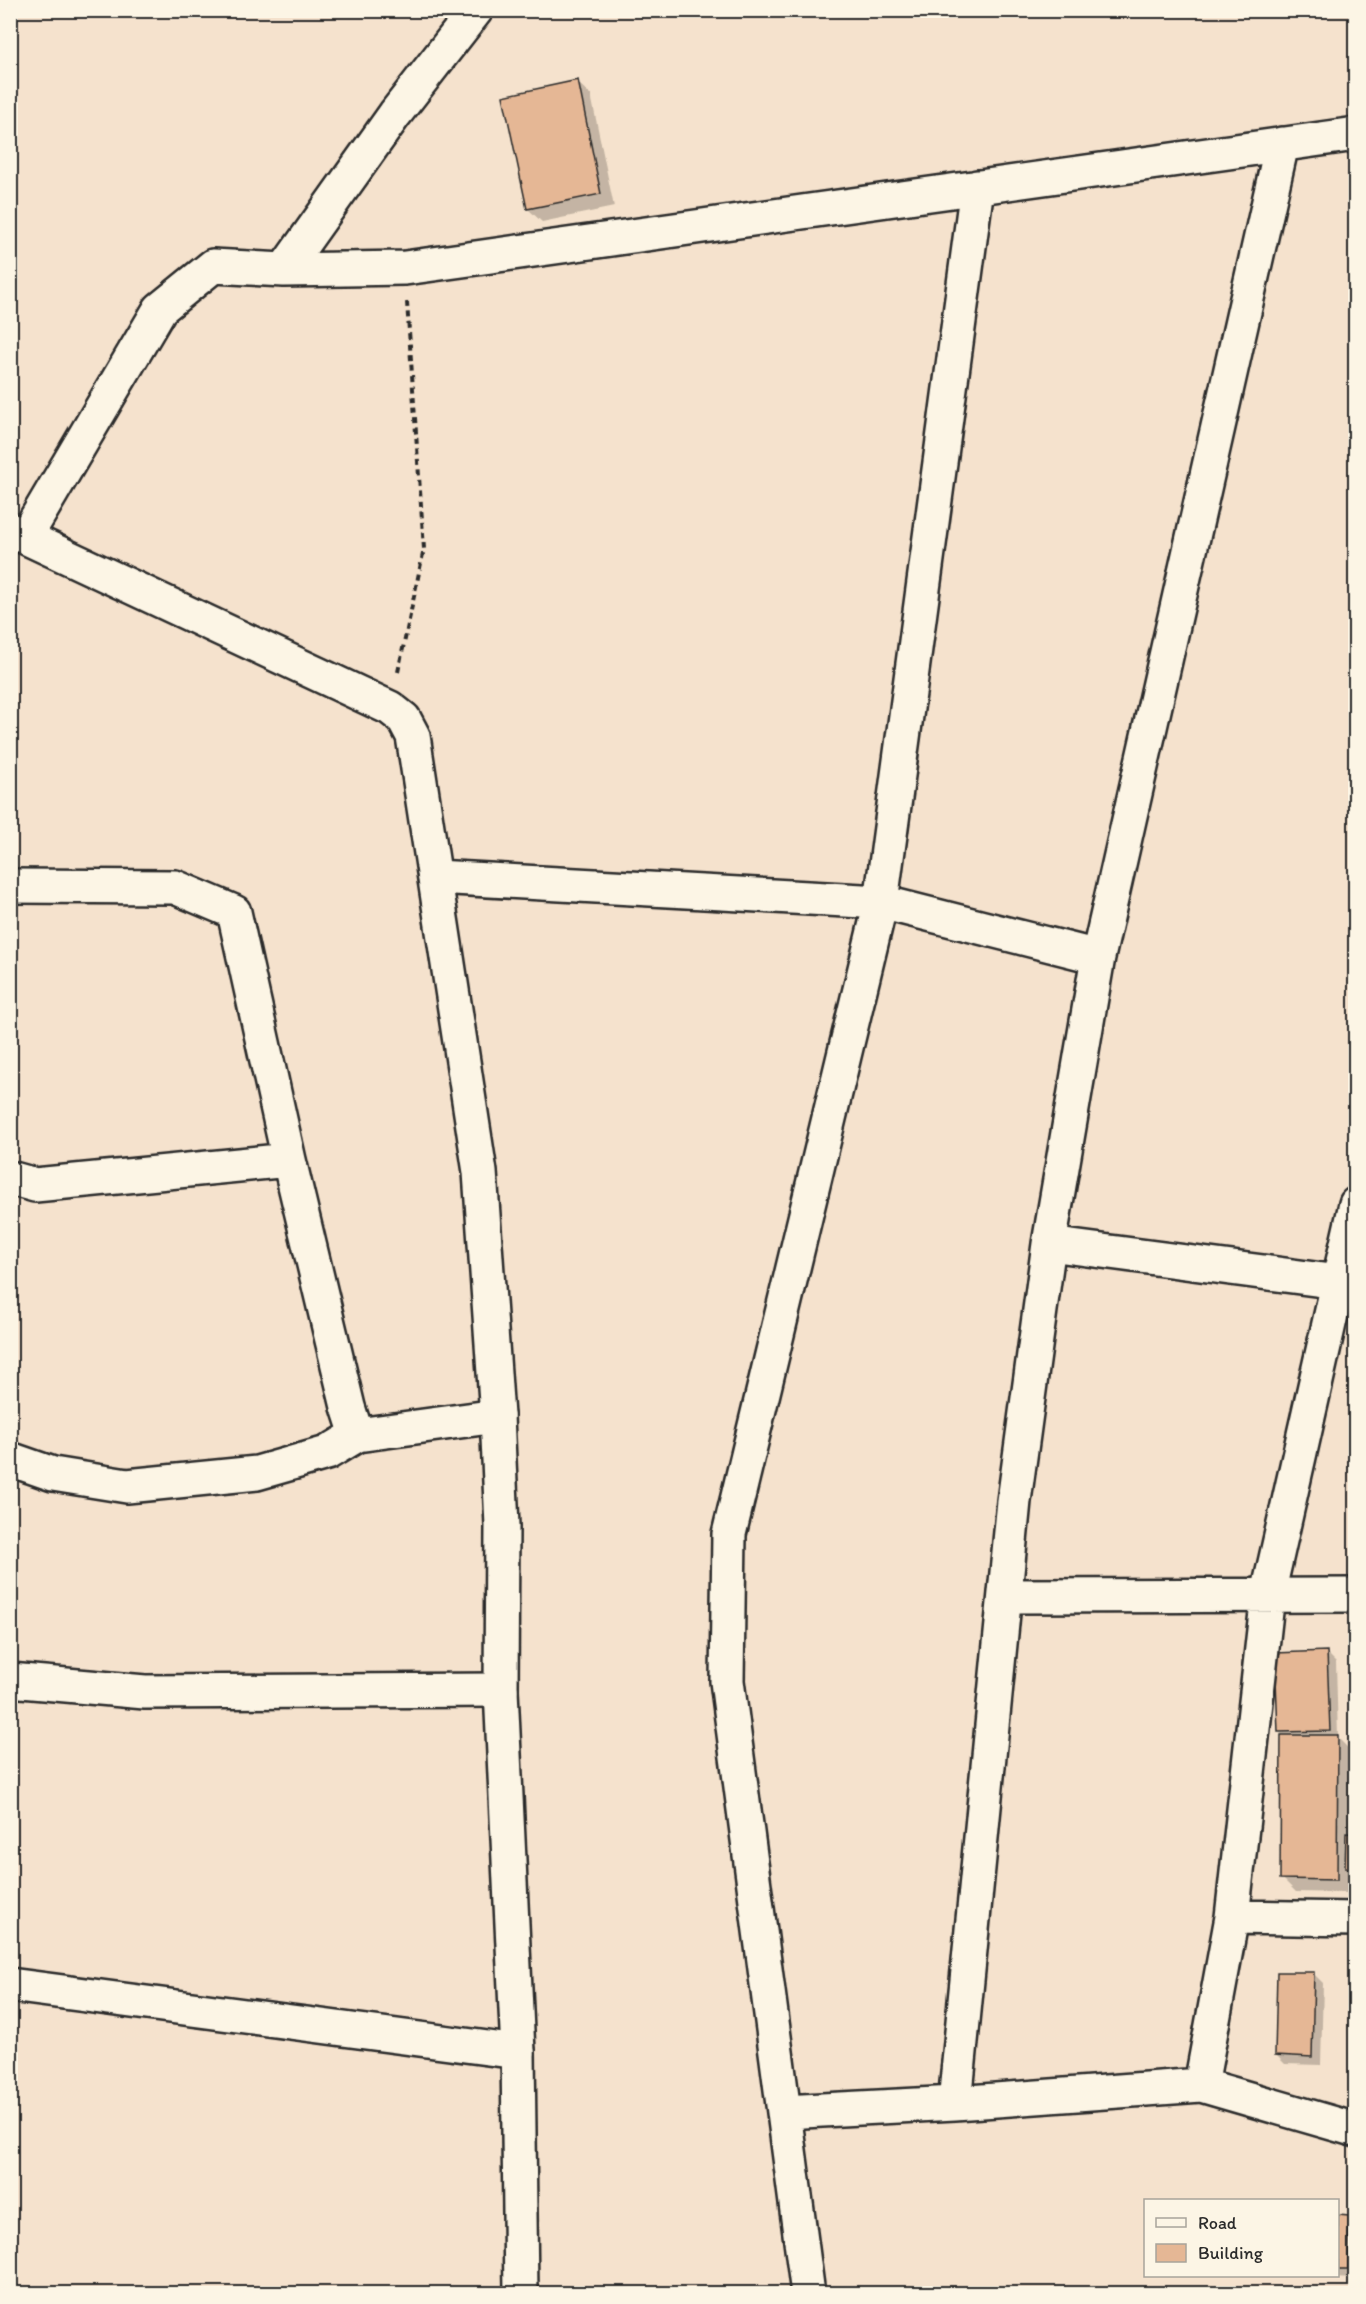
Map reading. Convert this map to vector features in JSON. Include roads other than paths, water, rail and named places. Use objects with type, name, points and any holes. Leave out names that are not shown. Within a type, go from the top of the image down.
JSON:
[{"type":"street","points":[[284,270],[395,114],[476,10]]},
{"type":"street","points":[[521,2294],[518,2052],[501,1690],[502,1526],[497,1416],[480,1172],[413,736],[404,719],[390,708],[18,533],[160,309],[213,266],[284,270],[405,268],[1356,134]]},
{"type":"street","points":[[955,2103],[1014,1501],[1049,1244],[1098,957],[1282,144]]},
{"type":"street","points":[[808,2294],[727,1682],[729,1534],[881,903],[977,187]]},
{"type":"street","points":[[435,877],[881,903],[1098,957]]},
{"type":"street","points":[[10,886],[175,887],[234,912],[289,1161],[348,1407],[357,1434]]},
{"type":"street","points":[[10,1178],[35,1185],[289,1161]]},
{"type":"street","points":[[1201,2085],[1232,1917],[1268,1594],[1347,1282],[1356,1204]]},
{"type":"street","points":[[1049,1244],[1347,1282]]},
{"type":"street","points":[[10,1459],[53,1474],[127,1486],[257,1473],[327,1453],[357,1434],[497,1416]]},
{"type":"street","points":[[1005,1596],[1356,1595]]},
{"type":"street","points":[[10,1680],[145,1692],[501,1690]]},
{"type":"street","points":[[1232,1917],[1356,1919]]},
{"type":"street","points":[[10,1985],[518,2052]]},
{"type":"street","points":[[784,2112],[955,2103],[1201,2085],[1356,2130]]}]
